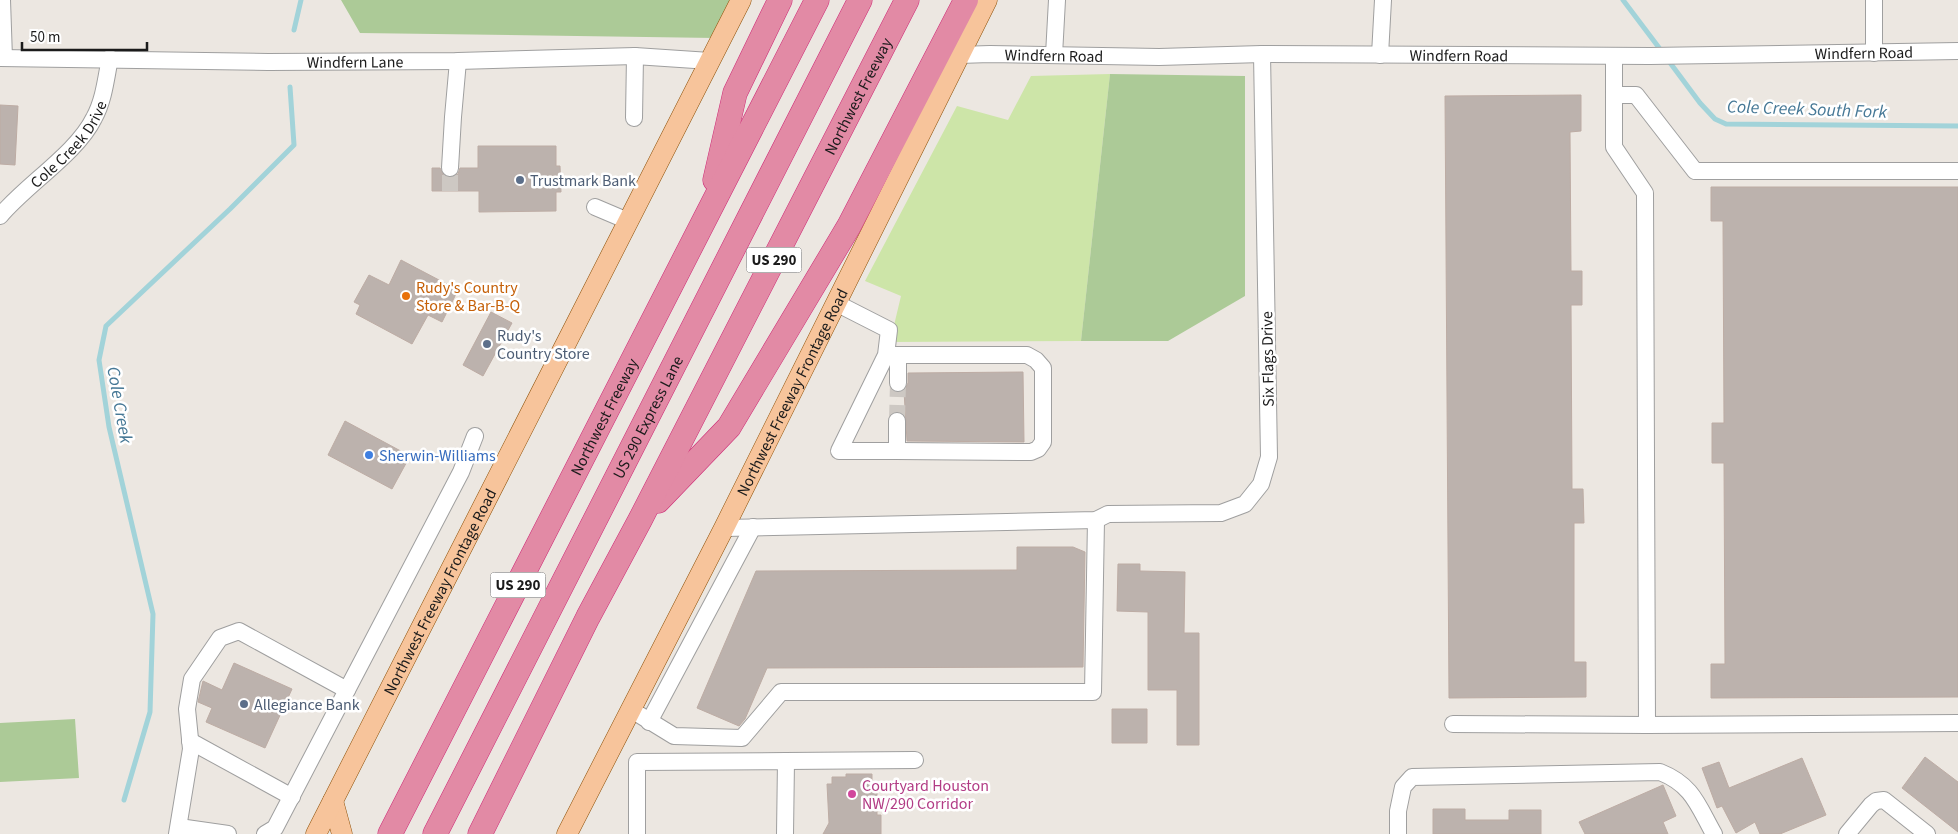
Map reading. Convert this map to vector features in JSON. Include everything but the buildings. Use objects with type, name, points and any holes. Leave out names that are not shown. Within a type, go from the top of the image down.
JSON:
[{"type":"highway","points":[[707,213],[735,93],[780,0]]},
{"type":"highway","name":"Northwest Freeway","points":[[390,834],[817,0]]},
{"type":"highway","name":"US 290 Express Lane","points":[[435,834],[860,0]]},
{"type":"highway","name":"Northwest Freeway","points":[[480,834],[588,616],[640,520],[907,0]]},
{"type":"highway","points":[[640,520],[729,427],[848,226],[966,0]]},
{"type":"main road","name":"Northwest Freeway Frontage Road","points":[[316,834],[741,0]]},
{"type":"main road","name":"Northwest Freeway Frontage Road","points":[[567,834],[724,528],[987,0]]},
{"type":"main road","points":[[332,801],[342,834]]},
{"type":"street","points":[[2,0],[2,58]]},
{"type":"street","points":[[1054,55],[1057,0]]},
{"type":"street","points":[[1380,55],[1383,0]]},
{"type":"street","points":[[1874,0],[1874,53]]},
{"type":"street","name":"Windfern Road","points":[[959,55],[1158,57],[1262,54],[1676,56],[1958,52]]},
{"type":"street","name":"Six Flags Drive","points":[[724,528],[1096,520],[1108,514],[1221,513],[1245,504],[1261,484],[1269,456],[1262,54]]},
{"type":"street","points":[[634,118],[635,56]]},
{"type":"street","name":"Windfern Lane","points":[[2,58],[110,58],[268,62],[458,61],[635,56],[710,61]]},
{"type":"street","points":[[1614,56],[1614,147],[1645,193],[1647,725]]},
{"type":"street","name":"Cole Creek Drive","points":[[0,216],[25,189],[63,156],[86,132],[100,103],[110,58]]},
{"type":"street","points":[[450,168],[458,61]]},
{"type":"street","points":[[1614,95],[1636,94],[1695,171],[1958,171]]},
{"type":"street","points":[[595,207],[628,221]]},
{"type":"street","points":[[836,303],[889,330],[898,383]]},
{"type":"street","points":[[892,355],[1027,355],[1036,360],[1043,368],[1043,442],[1038,449],[1031,452],[839,451],[892,355]]},
{"type":"street","points":[[897,421],[897,451]]},
{"type":"street","points":[[265,834],[275,828],[292,797],[462,472],[475,436]]},
{"type":"street","points":[[630,709],[674,736],[742,738],[781,692],[1093,692],[1096,520]]},
{"type":"street","points":[[650,722],[753,527]]},
{"type":"street","points":[[228,834],[178,830],[191,749],[187,709],[192,679],[220,638],[239,631],[348,690]]},
{"type":"street","points":[[1453,724],[1958,723]]},
{"type":"street","points":[[190,741],[292,797]]},
{"type":"street","points":[[637,834],[637,762],[915,760]]},
{"type":"street","points":[[785,834],[786,761]]},
{"type":"street","points":[[1398,834],[1398,811],[1402,787],[1412,778],[1660,772],[1674,777],[1689,789],[1714,834]]},
{"type":"street","points":[[1847,834],[1871,804],[1884,800],[1927,834]]},
{"type":"green space","points":[[341,0],[733,0],[715,38],[360,33]]},
{"type":"green space","points":[[1110,74],[1081,341],[890,342],[901,296],[865,281],[957,106],[1008,120],[1031,76]]},
{"type":"green space","points":[[1110,74],[1245,76],[1245,296],[1168,341],[1081,341]]},
{"type":"green space","points":[[75,719],[79,778],[0,782],[0,723]]},
{"type":"waterway","name":"Cole Creek","points":[[294,30],[301,0]]},
{"type":"waterway","name":"Cole Creek South Fork","points":[[1623,0],[1663,53]]},
{"type":"waterway","name":"Cole Creek South Fork","points":[[1668,60],[1700,103],[1715,119],[1726,124],[1958,126]]},
{"type":"waterway","name":"Cole Creek","points":[[124,800],[150,712],[153,614],[109,427],[99,360],[106,326],[230,209],[294,145],[290,87]]},
{"type":"tunnel","points":[[450,168],[450,191]]},
{"type":"tunnel","points":[[897,421],[898,383]]},
{"type":"place","name":"Trustmark Bank","points":[[520,180]]},
{"type":"place","name":"Rudy's Country Store & Bar-B-Q","points":[[406,296]]},
{"type":"place","name":"Rudy's Country Store","points":[[487,344]]},
{"type":"place","name":"Sherwin-Williams","points":[[369,455]]},
{"type":"place","name":"Allegiance Bank","points":[[244,704]]},
{"type":"place","name":"Courtyard Houston NW/290 Corridor","points":[[852,794]]}]
